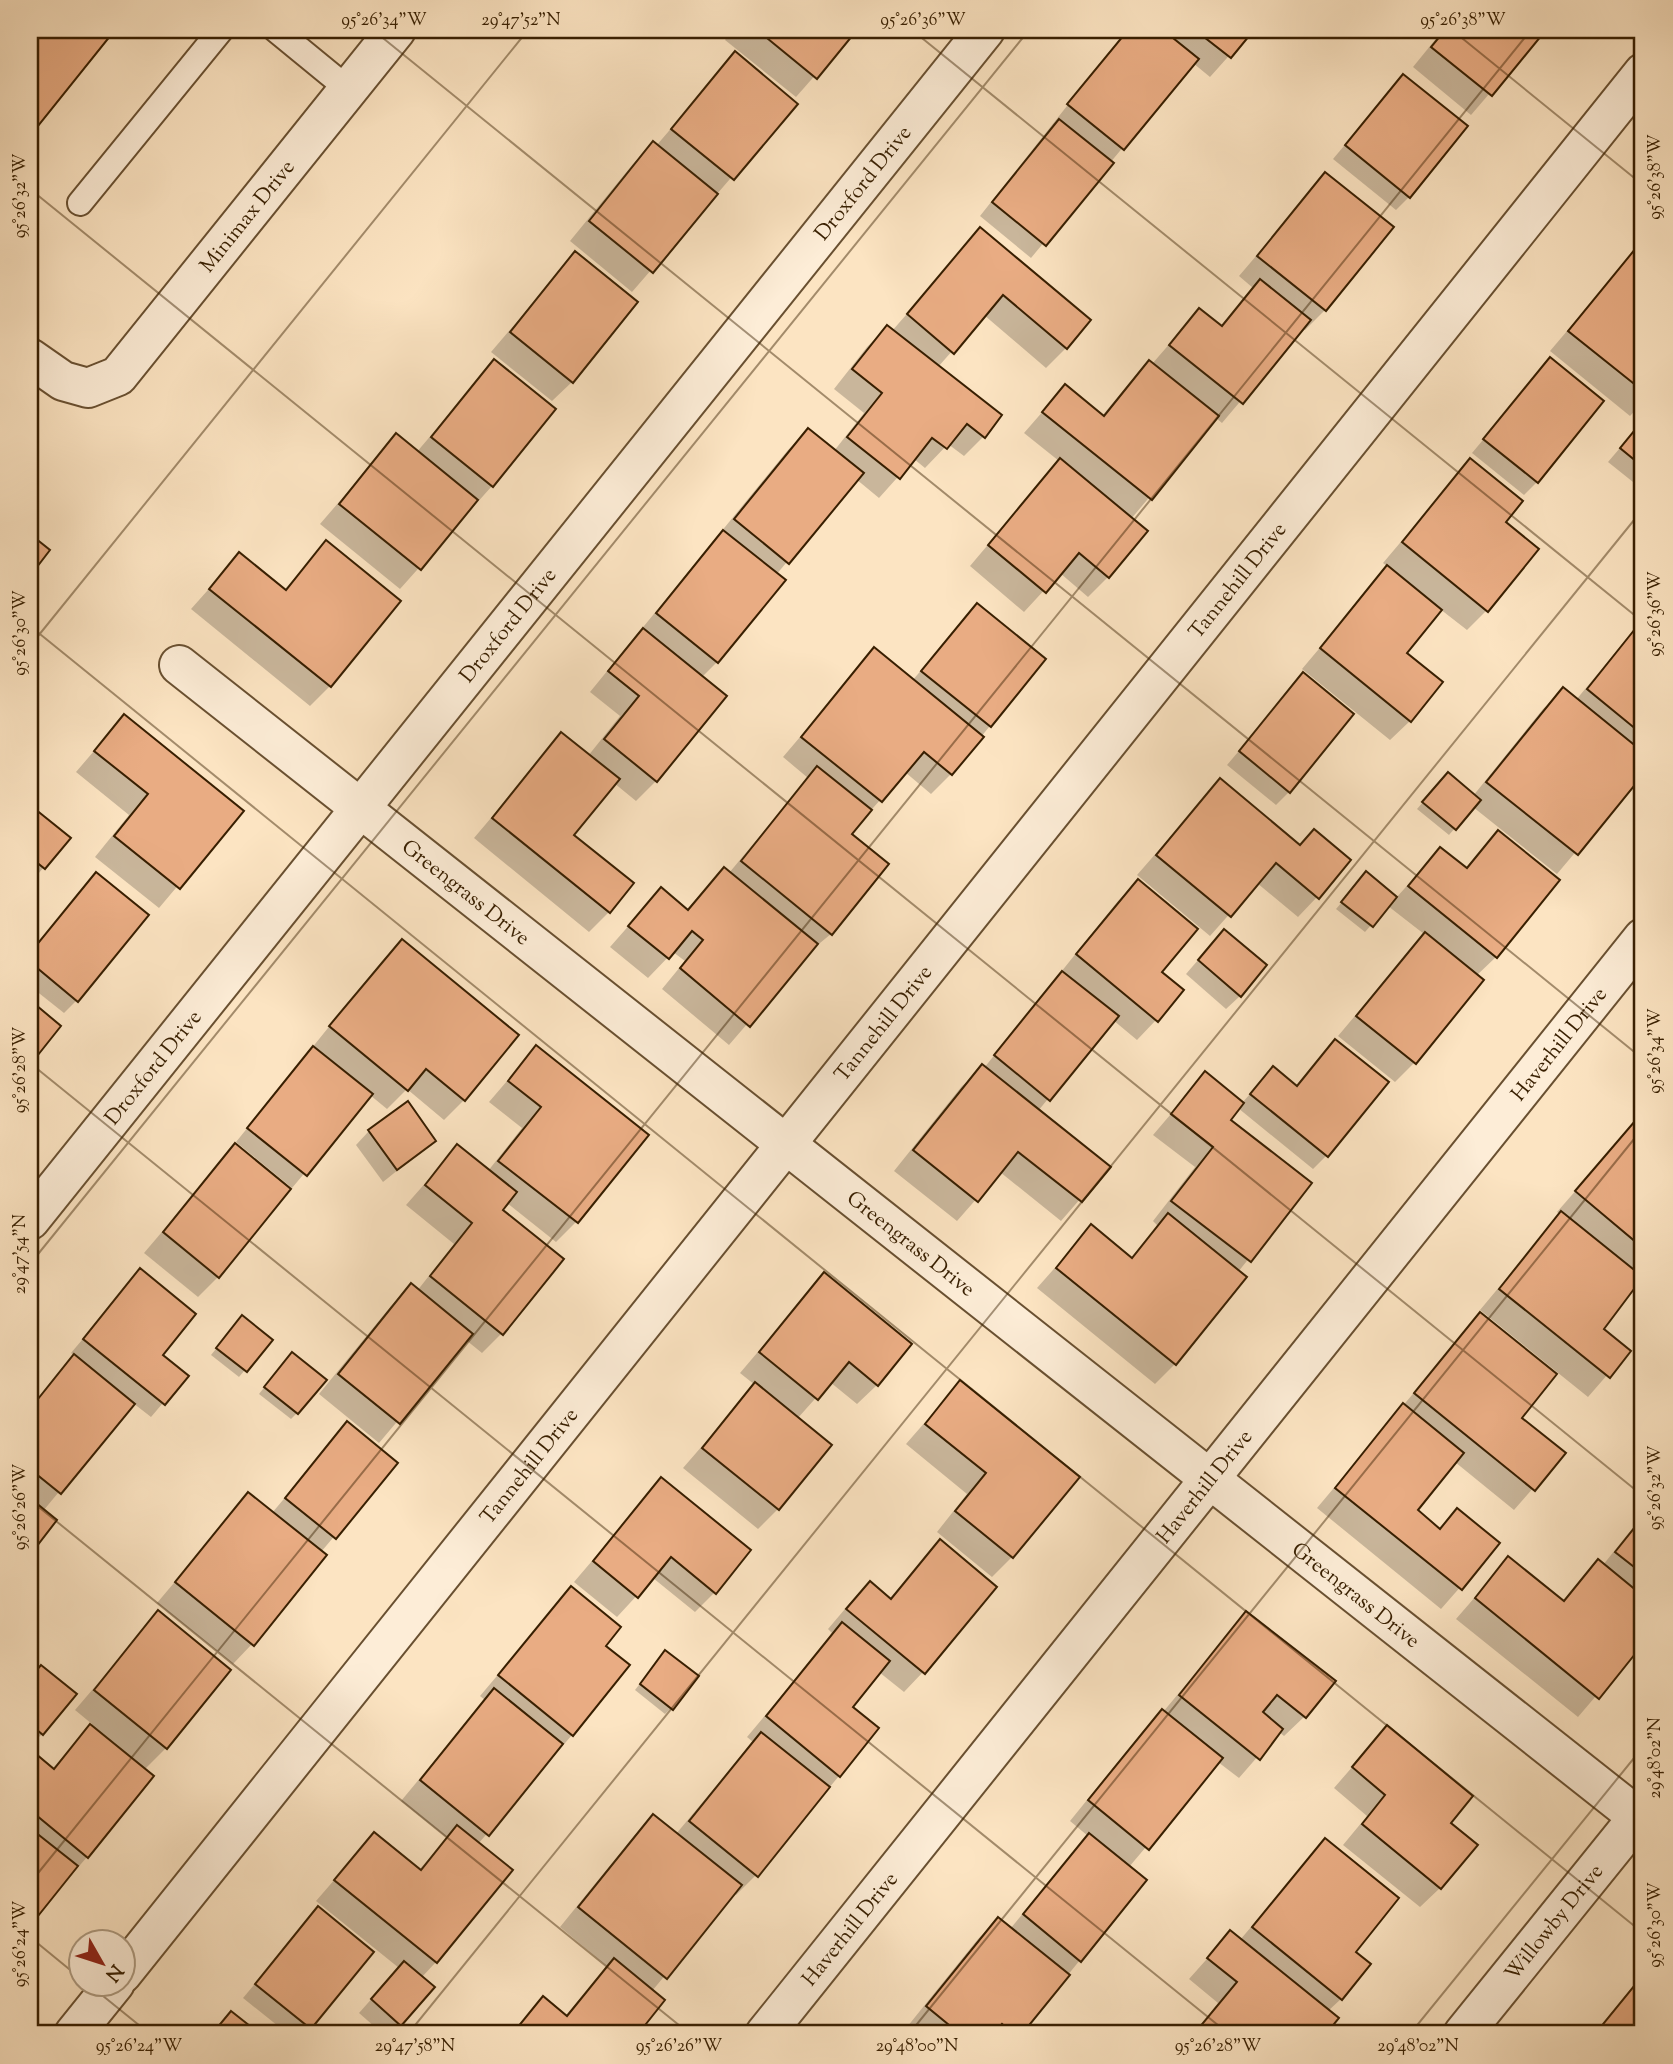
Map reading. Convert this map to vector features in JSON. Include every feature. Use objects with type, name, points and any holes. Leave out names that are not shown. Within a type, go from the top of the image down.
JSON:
[{"type":"street","name":"Minimax Drive","points":[[30,358],[63,381],[88,388],[118,376],[396,30]]},
{"type":"street","name":"Droxford Drive","points":[[30,1220],[985,30]]},
{"type":"street","name":"Tannehill Drive","points":[[136,1956],[1643,73]]},
{"type":"street","name":"Greengrass Drive","points":[[179,666],[1642,1816]]},
{"type":"street","name":"Haverhill Drive","points":[[765,2034],[1643,938]]},
{"type":"street","name":"Willowby Drive","points":[[1463,2034],[1642,1816]]},
{"type":"street","points":[[74,2034],[104,1997]]},
{"type":"lane","points":[[79,204],[221,30]]},
{"type":"lane","points":[[276,30],[348,89]]},
{"type":"building","points":[[30,30],[115,30],[30,136]]},
{"type":"building","points":[[757,30],[857,30],[817,79]]},
{"type":"building","points":[[1128,30],[1163,30],[1199,59],[1124,150],[1067,104]]},
{"type":"building","points":[[1195,30],[1254,30],[1231,58]]},
{"type":"building","points":[[1445,30],[1546,30],[1492,96],[1431,47]]},
{"type":"building","points":[[735,51],[798,104],[734,180],[671,129]]},
{"type":"building","points":[[1403,74],[1468,126],[1410,198],[1345,145]]},
{"type":"building","points":[[1059,119],[1114,163],[1046,246],[992,202]]},
{"type":"building","points":[[653,141],[718,194],[653,273],[589,221]]},
{"type":"building","points":[[1325,172],[1394,227],[1326,311],[1257,256]]},
{"type":"building","points":[[980,227],[1091,320],[1067,349],[1003,295],[954,354],[907,314]]},
{"type":"building","points":[[1636,248],[1643,254],[1643,391],[1568,331]]},
{"type":"building","points":[[575,251],[638,302],[573,383],[510,332]]},
{"type":"building","points":[[1260,279],[1311,320],[1243,404],[1169,345],[1199,308],[1222,326]]},
{"type":"building","points":[[887,325],[1002,415],[985,438],[967,424],[947,449],[932,438],[900,479],[847,437],[882,393],[852,369]]},
{"type":"building","points":[[1550,357],[1604,401],[1538,483],[1483,439]]},
{"type":"building","points":[[494,359],[556,409],[493,487],[431,437]]},
{"type":"building","points":[[1149,360],[1219,416],[1152,500],[1042,412],[1065,384],[1104,416]]},
{"type":"building","points":[[1643,420],[1643,467],[1620,448]]},
{"type":"building","points":[[808,428],[864,473],[789,564],[734,519]]},
{"type":"building","points":[[396,433],[478,500],[421,570],[339,504]]},
{"type":"building","points":[[1060,458],[1148,531],[1109,578],[1079,553],[1046,593],[988,545]]},
{"type":"building","points":[[1470,458],[1523,501],[1506,522],[1539,549],[1488,612],[1402,542]]},
{"type":"building","points":[[723,530],[786,580],[718,663],[656,613]]},
{"type":"building","points":[[30,534],[50,550],[30,576]]},
{"type":"building","points":[[326,540],[401,601],[331,687],[209,589],[239,552],[286,590]]},
{"type":"building","points":[[1387,565],[1442,610],[1407,653],[1443,682],[1411,722],[1320,648]]},
{"type":"building","points":[[977,603],[1046,659],[991,727],[921,671]]},
{"type":"building","points":[[1643,619],[1643,735],[1587,689]]},
{"type":"building","points":[[643,628],[727,696],[657,782],[604,739],[639,696],[608,671]]},
{"type":"building","points":[[874,647],[984,737],[952,775],[924,752],[882,802],[801,737]]},
{"type":"building","points":[[1303,672],[1354,714],[1290,793],[1239,751]]},
{"type":"building","points":[[1563,687],[1643,752],[1643,775],[1578,855],[1486,782]]},
{"type":"building","points":[[124,714],[244,811],[180,889],[114,836],[148,794],[94,751]]},
{"type":"building","points":[[561,732],[620,779],[574,835],[634,883],[610,913],[492,818]]},
{"type":"building","points":[[817,766],[872,810],[852,834],[889,864],[832,935],[741,861]]},
{"type":"building","points":[[1448,772],[1481,800],[1456,830],[1422,802]]},
{"type":"building","points":[[1220,778],[1300,845],[1314,829],[1351,860],[1319,899],[1276,863],[1231,917],[1156,855]]},
{"type":"building","points":[[35,809],[71,838],[45,869],[30,857],[30,815]]},
{"type":"building","points":[[1498,830],[1560,880],[1497,958],[1408,886],[1440,847],[1467,868]]},
{"type":"building","points":[[724,867],[818,944],[750,1027],[680,968],[703,940],[692,931],[669,959],[628,926],[661,887],[688,910]]},
{"type":"building","points":[[1366,871],[1397,897],[1373,927],[1341,902]]},
{"type":"building","points":[[96,872],[149,915],[78,1002],[30,962],[30,953]]},
{"type":"building","points":[[1138,879],[1198,929],[1162,972],[1184,990],[1158,1022],[1076,954]]},
{"type":"building","points":[[1224,929],[1267,965],[1241,997],[1198,960]]},
{"type":"building","points":[[1425,932],[1484,980],[1416,1064],[1356,1016]]},
{"type":"building","points":[[402,939],[519,1035],[465,1101],[426,1069],[408,1091],[329,1026]]},
{"type":"building","points":[[1062,971],[1119,1016],[1050,1101],[994,1055]]},
{"type":"building","points":[[30,1000],[61,1026],[30,1065]]},
{"type":"building","points":[[1335,1039],[1389,1082],[1328,1157],[1250,1094],[1273,1066],[1297,1086]]},
{"type":"building","points":[[536,1045],[649,1135],[578,1223],[498,1161],[541,1107],[508,1081]]},
{"type":"building","points":[[313,1046],[373,1094],[307,1176],[247,1128]]},
{"type":"building","points":[[982,1064],[1111,1167],[1082,1202],[1018,1152],[978,1202],[913,1150]]},
{"type":"building","points":[[1205,1071],[1244,1103],[1231,1120],[1312,1183],[1251,1262],[1171,1201],[1213,1147],[1171,1114]]},
{"type":"building","points":[[408,1101],[436,1141],[397,1170],[368,1130]]},
{"type":"building","points":[[1641,1114],[1643,1116],[1643,1248],[1575,1191]]},
{"type":"building","points":[[235,1143],[291,1189],[219,1278],[163,1232]]},
{"type":"building","points":[[457,1144],[517,1192],[503,1210],[564,1259],[503,1335],[430,1276],[472,1223],[425,1185]]},
{"type":"building","points":[[1561,1211],[1643,1277],[1604,1329],[1631,1351],[1610,1378],[1499,1289]]},
{"type":"building","points":[[1168,1213],[1247,1277],[1176,1365],[1056,1268],[1091,1224],[1132,1258]]},
{"type":"building","points":[[140,1268],[196,1314],[163,1355],[189,1376],[165,1405],[83,1339]]},
{"type":"building","points":[[824,1272],[912,1344],[878,1386],[849,1362],[818,1400],[759,1352]]},
{"type":"building","points":[[411,1283],[473,1334],[400,1424],[338,1374]]},
{"type":"building","points":[[1480,1312],[1557,1374],[1522,1418],[1566,1453],[1535,1491],[1414,1393]]},
{"type":"building","points":[[242,1315],[273,1340],[247,1372],[216,1348]]},
{"type":"building","points":[[292,1352],[327,1380],[298,1414],[264,1387]]},
{"type":"building","points":[[74,1354],[135,1404],[61,1494],[30,1469],[30,1409]]},
{"type":"building","points":[[960,1380],[1080,1477],[1013,1558],[955,1511],[986,1473],[925,1424]]},
{"type":"building","points":[[755,1382],[832,1445],[779,1510],[702,1448]]},
{"type":"building","points":[[1403,1403],[1464,1453],[1418,1510],[1440,1529],[1457,1508],[1500,1543],[1462,1590],[1335,1488]]},
{"type":"building","points":[[347,1421],[398,1463],[336,1539],[285,1498]]},
{"type":"building","points":[[661,1477],[751,1550],[716,1594],[671,1557],[638,1598],[593,1561]]},
{"type":"building","points":[[248,1492],[327,1555],[254,1646],[175,1582]]},
{"type":"building","points":[[30,1498],[57,1520],[30,1555]]},
{"type":"building","points":[[1643,1517],[1643,1574],[1615,1552]]},
{"type":"building","points":[[940,1539],[997,1587],[925,1674],[846,1609],[870,1581],[891,1599]]},
{"type":"building","points":[[1508,1556],[1564,1601],[1598,1559],[1643,1596],[1643,1644],[1599,1699],[1475,1598]]},
{"type":"building","points":[[571,1586],[621,1627],[606,1646],[630,1665],[573,1736],[498,1675]]},
{"type":"building","points":[[158,1610],[231,1670],[167,1749],[94,1690]]},
{"type":"building","points":[[1246,1611],[1336,1681],[1306,1718],[1277,1695],[1263,1712],[1283,1729],[1260,1760],[1179,1695]]},
{"type":"building","points":[[842,1622],[890,1661],[853,1707],[879,1728],[840,1777],[766,1716]]},
{"type":"building","points":[[665,1650],[699,1676],[673,1710],[640,1684]]},
{"type":"building","points":[[41,1665],[77,1694],[43,1735],[30,1724],[30,1678]]},
{"type":"building","points":[[494,1688],[563,1744],[489,1836],[420,1780]]},
{"type":"building","points":[[1162,1709],[1223,1758],[1149,1850],[1088,1800]]},
{"type":"building","points":[[90,1724],[154,1776],[88,1858],[30,1810],[30,1749],[54,1769]]},
{"type":"building","points":[[1387,1725],[1473,1796],[1451,1823],[1478,1845],[1441,1889],[1362,1824],[1385,1795],[1352,1767]]},
{"type":"building","points":[[761,1732],[830,1787],[758,1877],[689,1821]]},
{"type":"building","points":[[653,1814],[742,1885],[667,1979],[578,1907]]},
{"type":"building","points":[[457,1825],[513,1870],[437,1963],[334,1880],[374,1832],[421,1870]]},
{"type":"building","points":[[30,1828],[78,1866],[30,1926]]},
{"type":"building","points":[[1089,1833],[1147,1880],[1081,1962],[1023,1914]]},
{"type":"building","points":[[1325,1838],[1399,1898],[1356,1952],[1371,1964],[1342,2000],[1252,1927]]},
{"type":"building","points":[[318,1906],[374,1952],[311,2029],[255,1984]]},
{"type":"building","points":[[998,1917],[1070,1975],[1022,2034],[1014,2034],[1002,2024],[993,2034],[960,2034],[926,2006]]},
{"type":"building","points":[[1230,1930],[1339,2018],[1326,2034],[1194,2034],[1237,1982],[1207,1958]]},
{"type":"building","points":[[614,1958],[665,2000],[638,2034],[525,2034],[517,2028],[543,1996],[567,2016]]},
{"type":"building","points":[[404,1961],[435,1987],[401,2026],[371,1999]]},
{"type":"building","points":[[1643,1975],[1643,2034],[1595,2034]]},
{"type":"building","points":[[231,2011],[260,2034],[212,2034]]}]
